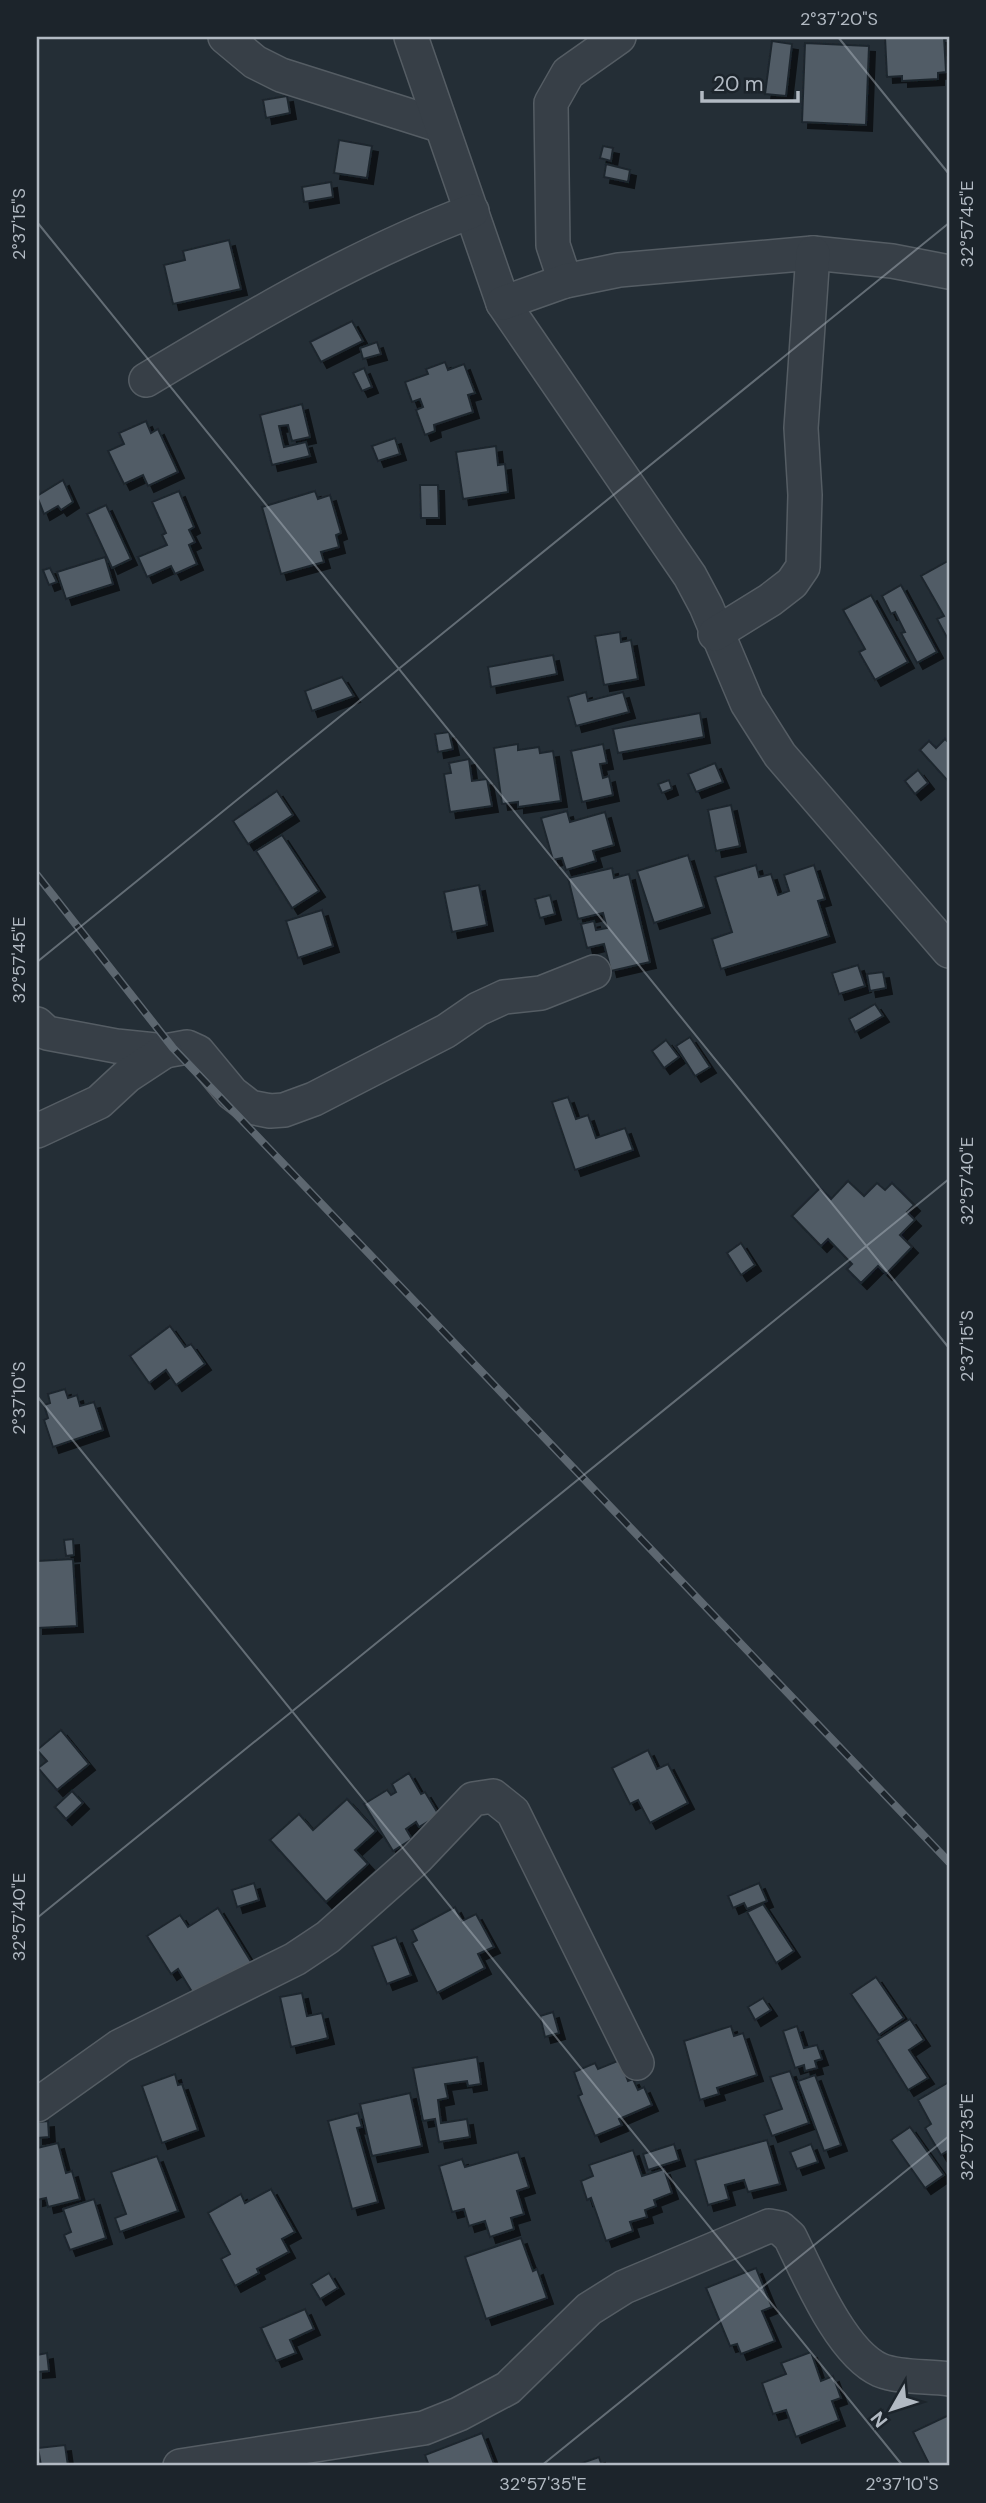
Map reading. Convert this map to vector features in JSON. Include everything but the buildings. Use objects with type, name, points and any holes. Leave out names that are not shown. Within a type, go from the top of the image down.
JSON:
[{"type":"street","points":[[225,37],[255,62],[281,75],[439,125]]},
{"type":"street","points":[[411,37],[439,125],[503,303],[690,576],[706,606],[715,634],[747,703],[780,755],[949,951]]},
{"type":"street","points":[[565,281],[553,245],[551,103],[568,73],[619,37]]},
{"type":"street","points":[[146,380],[281,300],[409,234],[472,211]]},
{"type":"street","points":[[715,634],[770,600],[792,583],[803,567],[805,495],[801,428],[813,253]]},
{"type":"street","points":[[503,303],[565,281],[619,270],[813,253],[892,261],[949,272]]},
{"type":"street","points":[[37,1024],[47,1033],[116,1046],[165,1051],[187,1047],[198,1052],[232,1093],[250,1107],[270,1111],[284,1110],[314,1099],[446,1031],[478,1009],[504,997],[541,993],[594,972]]},
{"type":"street","points":[[37,1131],[99,1102],[127,1076],[165,1051]]},
{"type":"street","points":[[37,2105],[120,2046],[295,1959],[328,1937],[417,1858],[474,1799],[493,1796],[513,1812],[637,2063]]},
{"type":"street","points":[[180,2466],[424,2428],[459,2414],[508,2388],[589,2309],[624,2287],[769,2226],[780,2228],[790,2237],[833,2321],[869,2362],[880,2370],[949,2379]]},
{"type":"railway","points":[[37,875],[173,1048],[949,1862]]}]
